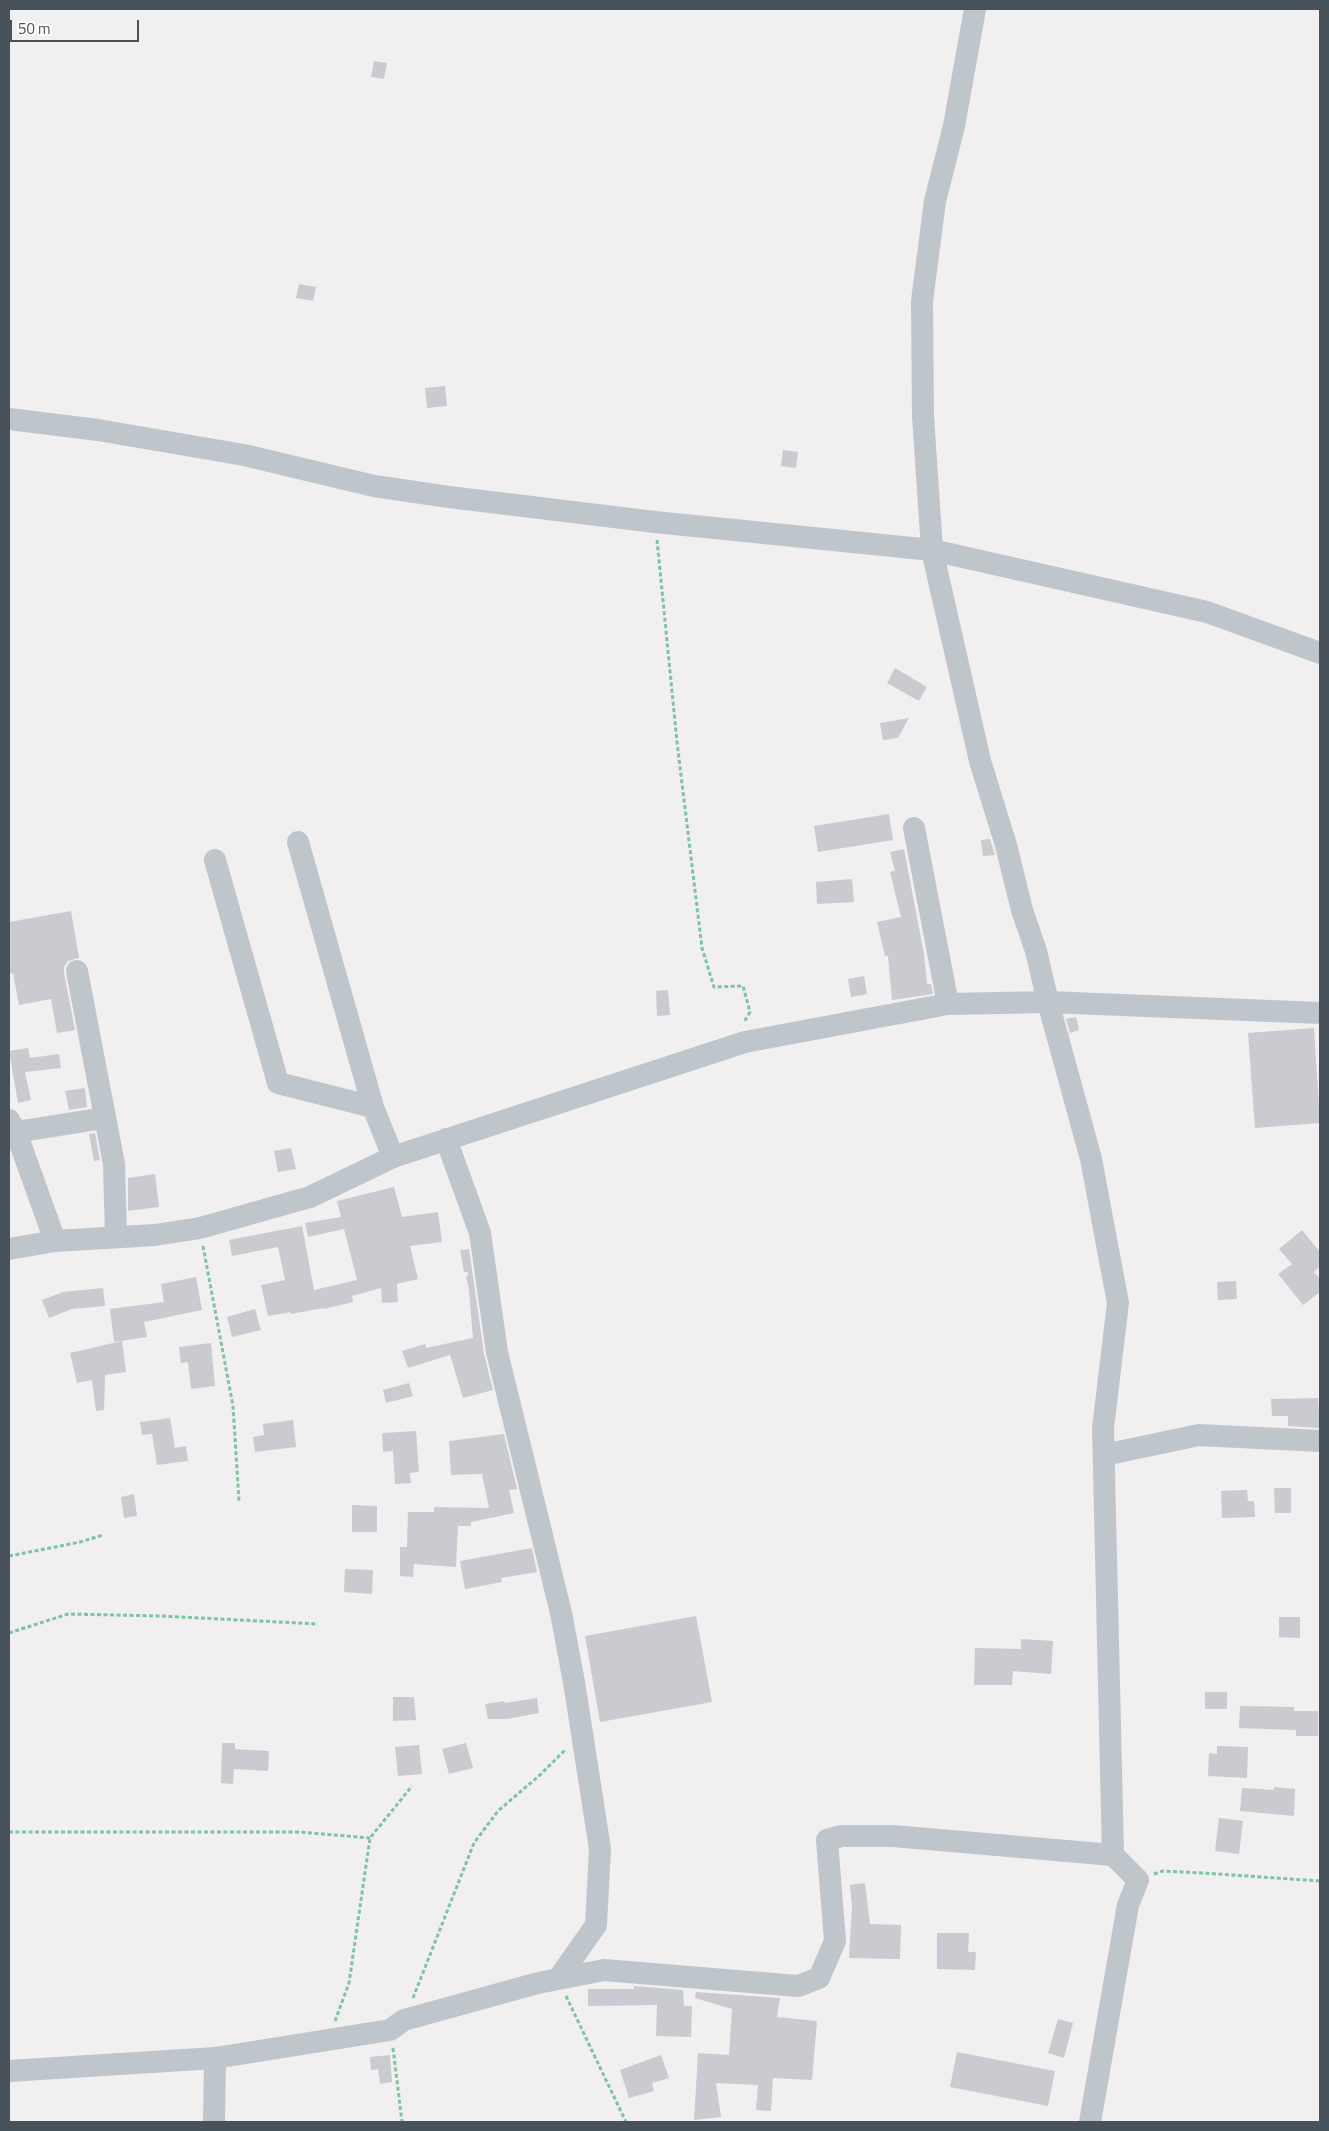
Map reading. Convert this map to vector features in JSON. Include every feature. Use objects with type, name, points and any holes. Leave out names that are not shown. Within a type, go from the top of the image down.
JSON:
[{"type":"street","points":[[974,9],[954,126],[935,202],[922,301],[923,416],[932,550],[980,761],[1006,844],[1022,910],[1036,951],[1091,1159],[1118,1303],[1103,1428],[1114,1855]]},
{"type":"street","points":[[9,419],[98,430],[244,455],[374,486],[655,522],[932,550],[1207,612],[1320,653]]},
{"type":"street","points":[[914,828],[948,1004]]},
{"type":"street","points":[[298,842],[372,1107],[393,1157]]},
{"type":"street","points":[[216,860],[278,1083],[372,1107]]},
{"type":"street","points":[[77,971],[114,1164],[116,1237]]},
{"type":"street","points":[[9,1248],[55,1242],[155,1235],[200,1228],[310,1197],[393,1157],[745,1042],[948,1004],[1048,1002],[1320,1013]]},
{"type":"street","points":[[55,1242],[12,1126],[104,1118]]},
{"type":"street","points":[[446,1139],[480,1233],[497,1352],[561,1613],[583,1732],[600,1849],[596,1925],[558,1980]]},
{"type":"street","points":[[1104,1455],[1199,1435],[1320,1441]]},
{"type":"street","points":[[9,2071],[215,2058],[328,2040],[397,2025],[538,1983],[604,1970],[798,1986],[819,1978],[835,1941],[827,1840],[842,1836],[893,1836],[1114,1855],[1138,1880],[1128,1905],[1090,2122]]},
{"type":"street","points":[[214,2122],[215,2058]]},
{"type":"path","points":[[655,522],[677,742],[702,948],[714,987],[743,986],[750,1012],[742,1028],[745,1042]]},
{"type":"path","points":[[200,1228],[233,1406],[239,1501]]},
{"type":"path","points":[[9,1556],[80,1542],[103,1535]]},
{"type":"path","points":[[9,1633],[68,1614],[161,1616],[318,1624]]},
{"type":"path","points":[[402,2122],[397,2025],[474,1843],[498,1811],[541,1774],[583,1732]]},
{"type":"path","points":[[328,2040],[349,1983],[370,1838],[412,1786]]},
{"type":"path","points":[[9,1832],[299,1832],[370,1838]]},
{"type":"path","points":[[1138,1880],[1162,1871],[1320,1882]]},
{"type":"path","points":[[558,1980],[626,2122]]},
{"type":"building","points":[[374,61],[387,63],[384,79],[371,77]]},
{"type":"building","points":[[299,284],[316,287],[313,301],[296,298]]},
{"type":"building","points":[[445,386],[447,406],[427,408],[425,388]]},
{"type":"building","points":[[783,450],[798,452],[796,468],[781,466]]},
{"type":"building","points":[[895,668],[927,687],[919,701],[887,683]]},
{"type":"building","points":[[909,718],[898,738],[883,740],[880,723]]},
{"type":"building","points":[[889,814],[893,840],[818,852],[814,826]]},
{"type":"building","points":[[990,839],[995,855],[983,856],[981,840]]},
{"type":"building","points":[[904,849],[924,954],[927,984],[931,984],[933,994],[892,1000],[888,956],[885,956],[877,922],[901,917],[890,872],[895,871],[890,852]]},
{"type":"building","points":[[852,879],[854,902],[817,904],[816,882]]},
{"type":"building","points":[[71,911],[79,958],[68,961],[64,967],[64,973],[75,1030],[57,1033],[51,999],[19,1005],[13,973],[9,974],[9,922]]},
{"type":"building","points":[[864,976],[867,994],[851,997],[848,979]]},
{"type":"building","points":[[668,990],[670,1015],[657,1016],[656,991]]},
{"type":"building","points":[[1076,1017],[1079,1030],[1070,1033],[1066,1019]]},
{"type":"building","points":[[1314,1028],[1320,1123],[1255,1128],[1248,1033]]},
{"type":"building","points":[[28,1048],[30,1058],[59,1054],[61,1068],[25,1072],[31,1100],[18,1103],[9,1051]]},
{"type":"building","points":[[85,1088],[87,1107],[69,1110],[65,1091]]},
{"type":"building","points":[[95,1133],[100,1160],[94,1161],[89,1134]]},
{"type":"building","points":[[291,1148],[296,1169],[278,1172],[274,1151]]},
{"type":"building","points":[[155,1174],[159,1207],[128,1211],[128,1178]]},
{"type":"building","points":[[394,1187],[402,1217],[438,1212],[442,1242],[410,1246],[418,1279],[397,1284],[398,1302],[382,1303],[381,1288],[352,1296],[353,1302],[324,1309],[268,1316],[261,1285],[285,1280],[278,1247],[232,1256],[229,1240],[302,1226],[314,1290],[357,1280],[344,1229],[308,1237],[305,1223],[341,1217],[337,1201]]},
{"type":"building","points":[[1302,1230],[1320,1252],[1320,1266],[1314,1272],[1320,1279],[1320,1292],[1303,1305],[1278,1274],[1292,1264],[1279,1249]]},
{"type":"building","points":[[469,1249],[484,1354],[493,1390],[463,1398],[450,1355],[408,1368],[402,1351],[425,1344],[426,1348],[473,1338],[466,1276],[468,1276],[468,1272],[464,1272],[460,1250]]},
{"type":"building","points":[[196,1277],[202,1310],[144,1322],[147,1337],[114,1342],[110,1309],[164,1302],[161,1284]]},
{"type":"building","points":[[1236,1281],[1237,1299],[1218,1300],[1217,1282]]},
{"type":"building","points":[[103,1288],[105,1306],[72,1309],[49,1318],[42,1300],[63,1292]]},
{"type":"building","points":[[255,1309],[261,1330],[232,1337],[227,1317]]},
{"type":"building","points":[[122,1341],[126,1372],[105,1375],[104,1410],[96,1411],[92,1380],[77,1383],[70,1353]]},
{"type":"building","points":[[211,1343],[215,1386],[191,1389],[188,1362],[181,1363],[179,1347]]},
{"type":"building","points":[[409,1383],[413,1396],[386,1403],[383,1390]]},
{"type":"building","points":[[1318,1398],[1320,1428],[1288,1426],[1288,1416],[1272,1416],[1271,1399]]},
{"type":"building","points":[[170,1418],[175,1448],[186,1446],[188,1461],[157,1465],[152,1434],[142,1435],[140,1422]]},
{"type":"building","points":[[293,1420],[296,1447],[255,1452],[253,1437],[264,1435],[263,1424]]},
{"type":"building","points":[[416,1431],[419,1472],[410,1473],[411,1483],[395,1484],[393,1451],[383,1452],[382,1433]]},
{"type":"building","points":[[504,1434],[517,1489],[509,1490],[514,1513],[471,1522],[471,1526],[458,1526],[456,1567],[414,1564],[413,1577],[400,1576],[400,1547],[407,1547],[408,1512],[434,1512],[434,1507],[489,1508],[482,1474],[451,1475],[449,1441]]},
{"type":"building","points":[[1274,1488],[1291,1488],[1291,1513],[1275,1513]]},
{"type":"building","points":[[1247,1490],[1248,1501],[1254,1501],[1255,1517],[1222,1518],[1221,1491]]},
{"type":"building","points":[[134,1494],[137,1516],[124,1518],[121,1497]]},
{"type":"building","points":[[352,1505],[377,1506],[377,1532],[352,1532]]},
{"type":"building","points":[[532,1548],[537,1572],[501,1578],[502,1582],[465,1589],[460,1561]]},
{"type":"building","points":[[345,1569],[373,1570],[372,1594],[344,1592]]},
{"type":"building","points":[[696,1616],[712,1702],[600,1722],[585,1636]]},
{"type":"building","points":[[1279,1617],[1300,1617],[1300,1638],[1279,1637]]},
{"type":"building","points":[[1021,1639],[1053,1641],[1051,1674],[1013,1671],[1012,1685],[974,1685],[975,1648],[1021,1649]]},
{"type":"building","points":[[1205,1692],[1227,1692],[1227,1709],[1205,1709]]},
{"type":"building","points":[[393,1697],[414,1697],[416,1720],[393,1721]]},
{"type":"building","points":[[537,1698],[539,1713],[507,1719],[488,1719],[485,1704]]},
{"type":"building","points":[[1240,1706],[1294,1707],[1294,1711],[1318,1711],[1318,1736],[1296,1736],[1296,1730],[1239,1728]]},
{"type":"building","points":[[222,1743],[235,1743],[235,1749],[269,1751],[268,1771],[234,1769],[233,1784],[221,1783]]},
{"type":"building","points":[[466,1743],[473,1768],[449,1774],[442,1749]]},
{"type":"building","points":[[419,1745],[422,1774],[398,1776],[395,1747]]},
{"type":"building","points":[[1217,1746],[1248,1747],[1247,1778],[1208,1776],[1209,1753],[1217,1754]]},
{"type":"building","points":[[1274,1787],[1295,1789],[1294,1816],[1240,1811],[1242,1788],[1274,1790]]},
{"type":"building","points":[[1219,1818],[1243,1821],[1239,1854],[1215,1851]]},
{"type":"building","points":[[865,1883],[870,1924],[901,1925],[900,1959],[849,1958],[852,1906],[850,1885]]},
{"type":"building","points":[[937,1933],[969,1933],[968,1952],[976,1952],[975,1970],[937,1969]]},
{"type":"building","points":[[634,1986],[683,1990],[684,2006],[692,2006],[691,2037],[656,2036],[657,2005],[588,2006],[588,1989],[634,1989]]},
{"type":"building","points":[[696,1992],[780,1998],[777,2017],[817,2021],[812,2080],[773,2078],[771,2111],[756,2110],[758,2085],[716,2083],[721,2117],[694,2120],[698,2053],[729,2055],[732,2009],[695,1998]]},
{"type":"building","points":[[1058,2019],[1073,2023],[1064,2058],[1048,2053]]},
{"type":"building","points":[[957,2052],[1055,2071],[1048,2106],[950,2087]]},
{"type":"building","points":[[390,2055],[392,2082],[380,2084],[378,2069],[371,2070],[370,2057]]},
{"type":"building","points":[[661,2055],[669,2078],[652,2083],[654,2091],[629,2098],[620,2070]]}]
